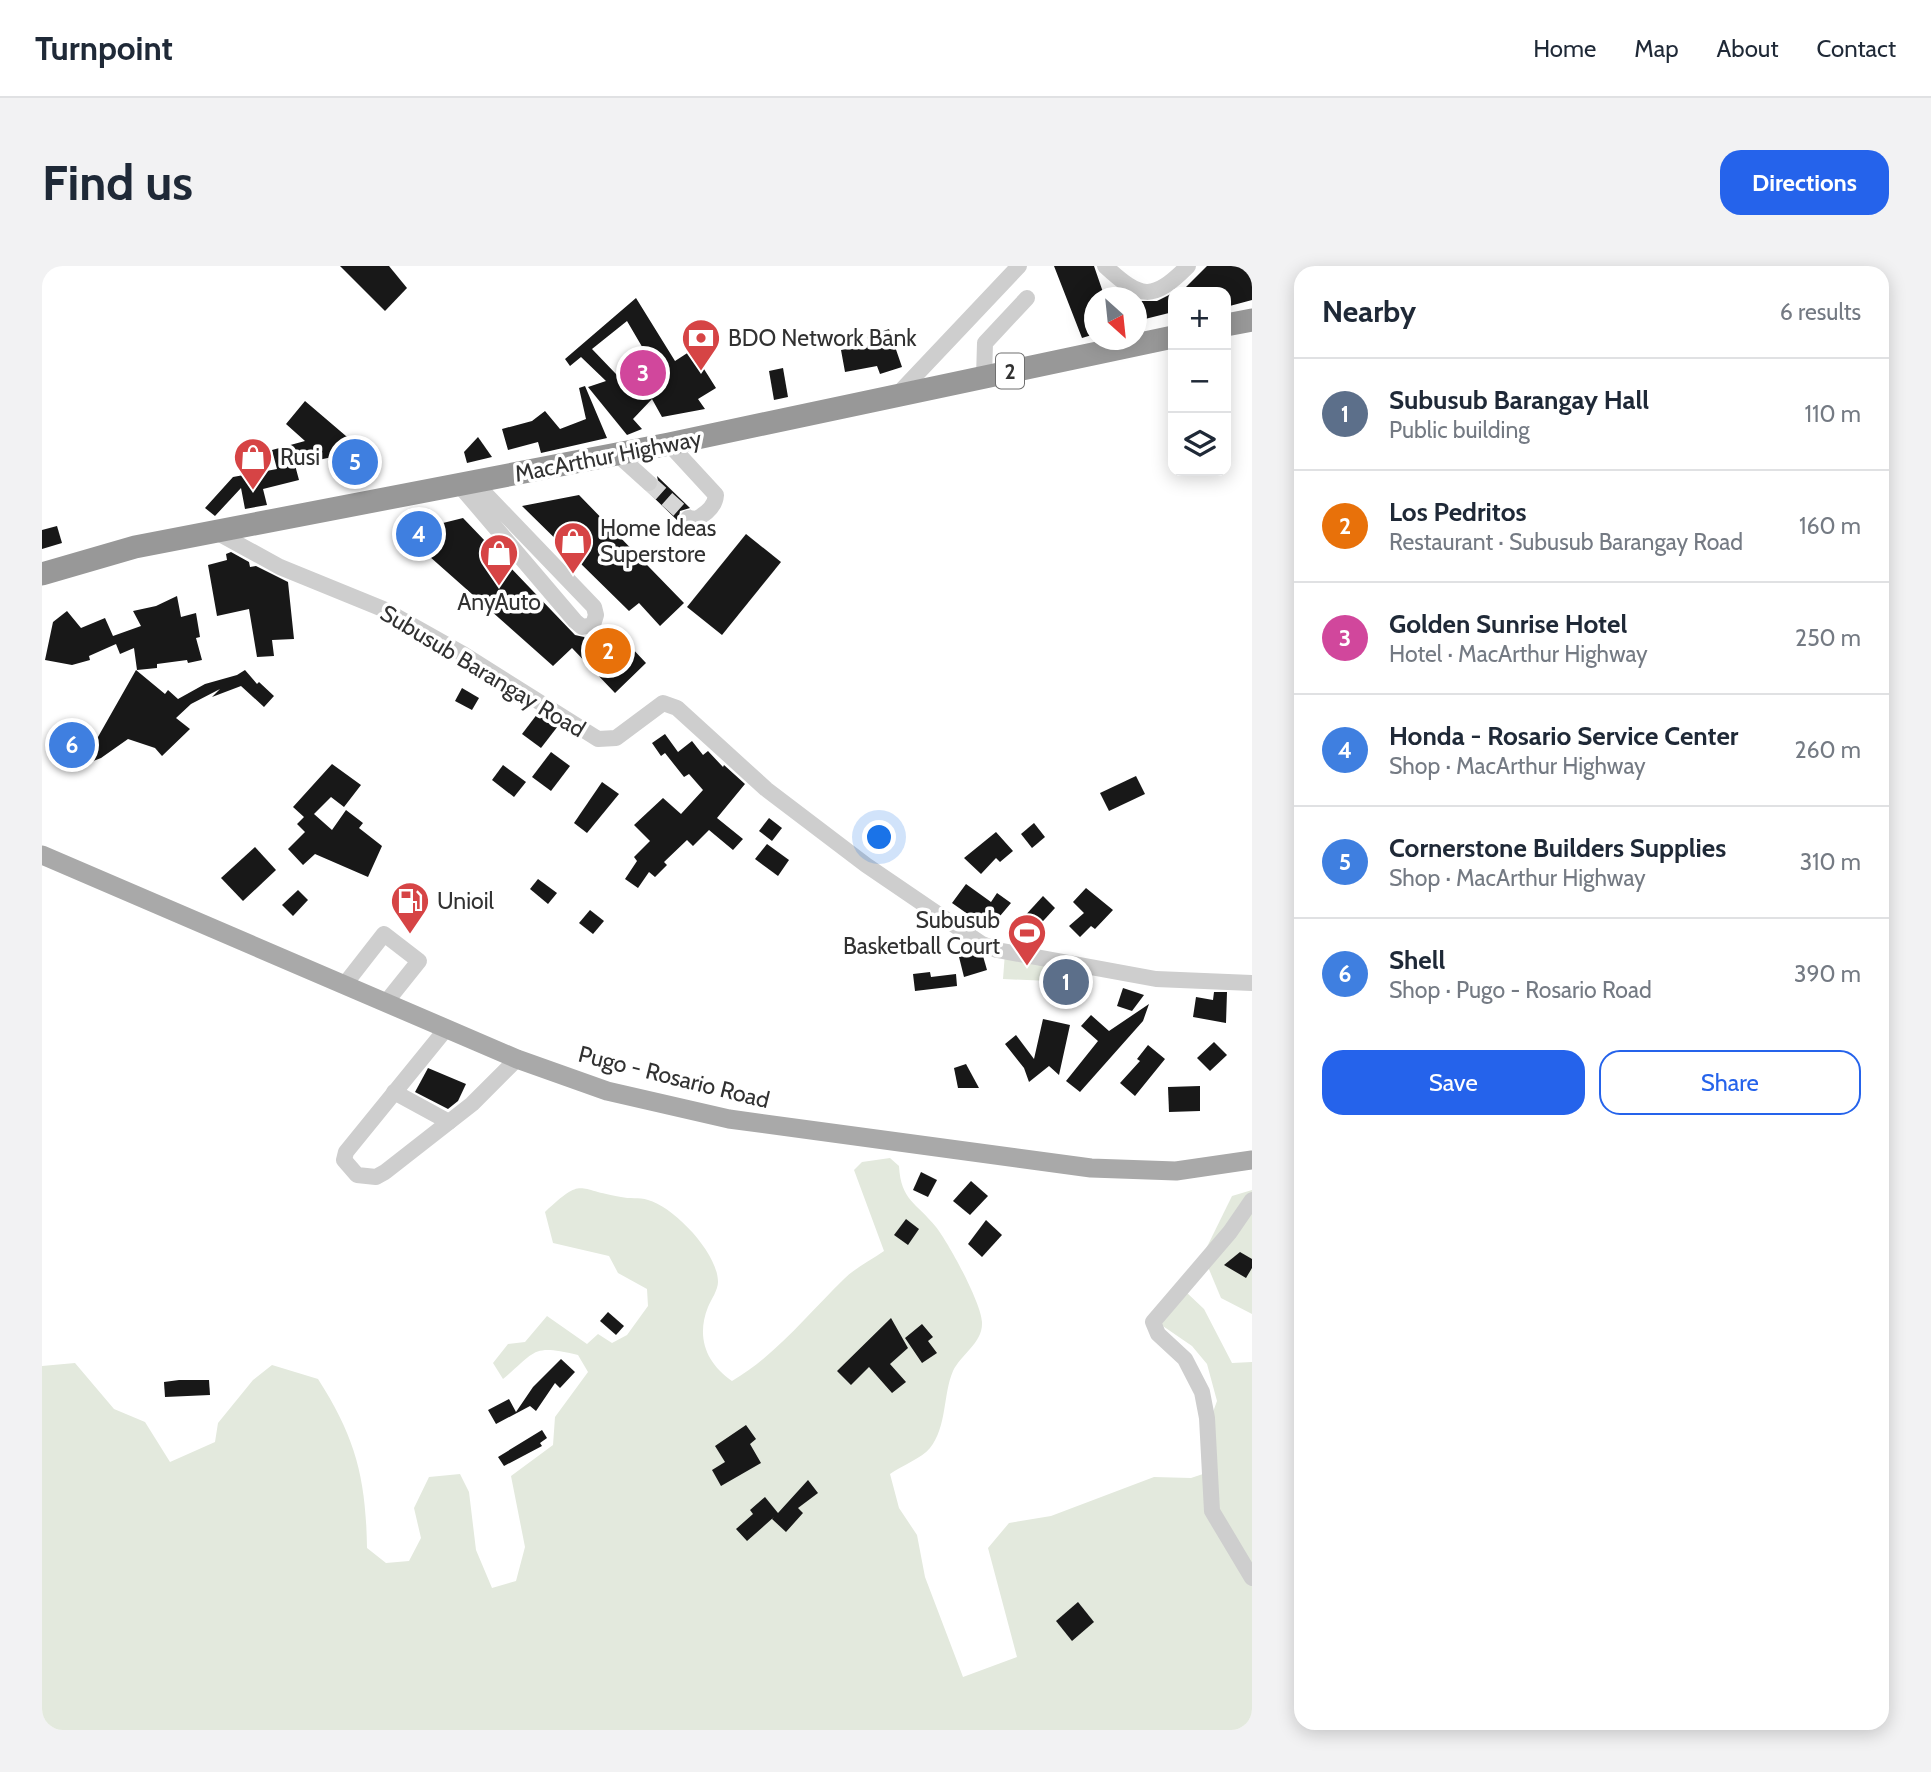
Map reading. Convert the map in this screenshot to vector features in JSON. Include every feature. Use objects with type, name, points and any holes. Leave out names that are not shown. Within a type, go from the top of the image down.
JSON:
[{"type":"highway","points":[[1231,325],[1252,320]]},
{"type":"highway","name":"MacArthur Highway","points":[[42,574],[135,547],[669,444],[1168,338]]},
{"type":"main road","name":"Pugo - Rosario Road","points":[[42,855],[517,1059],[607,1091],[729,1119],[1136,1172],[1176,1171],[1252,1160]]},
{"type":"street","points":[[897,395],[1019,266]]},
{"type":"street","points":[[1105,266],[1129,287],[1144,292],[1167,287],[1188,266]]},
{"type":"street","points":[[984,377],[985,342],[1027,298]]},
{"type":"street","points":[[669,444],[716,495],[715,503],[706,513],[696,519],[688,518]]},
{"type":"street","points":[[618,454],[649,483]]},
{"type":"street","points":[[468,484],[594,607],[596,615],[593,625],[582,627],[575,621],[468,484]]},
{"type":"street","name":"Subusub Barangay Road","points":[[218,533],[280,567],[383,609],[463,653],[598,739],[616,738],[652,709],[668,704],[766,789],[878,873],[982,944],[1103,972],[1156,979],[1252,983]]},
{"type":"street","points":[[345,984],[384,934],[419,961],[387,1001]]},
{"type":"street","points":[[446,1029],[345,1152],[344,1160],[357,1175],[376,1177],[385,1172],[449,1122],[517,1059]]},
{"type":"street","points":[[394,1092],[449,1122]]},
{"type":"street","points":[[1252,1200],[1230,1231],[1153,1322],[1157,1334],[1185,1359],[1202,1392],[1207,1418],[1212,1511],[1252,1578]]},
{"type":"shaded area","name":"Subusub Basketball Court","points":[[1005,953],[1051,955],[1049,981],[1003,979]]},
{"type":"shaded area","points":[[890,1158],[899,1166],[906,1194],[936,1227],[956,1258],[976,1301],[982,1322],[979,1336],[953,1371],[935,1440],[922,1455],[890,1474],[899,1508],[917,1535],[925,1577],[963,1677],[1017,1657],[988,1548],[1009,1523],[1051,1516],[1154,1477],[1191,1478],[1215,1470],[1209,1423],[1217,1401],[1207,1364],[1192,1346],[1157,1322],[1185,1291],[1204,1309],[1232,1363],[1252,1362],[1252,1730],[42,1730],[42,1366],[75,1363],[114,1409],[145,1422],[170,1462],[215,1442],[218,1423],[253,1380],[272,1365],[318,1379],[342,1421],[356,1460],[364,1501],[367,1548],[386,1563],[409,1561],[421,1538],[414,1508],[429,1477],[460,1474],[469,1492],[476,1550],[492,1588],[516,1581],[525,1547],[511,1476],[553,1445],[555,1417],[588,1372],[578,1355],[551,1350],[543,1350],[529,1356],[503,1379],[493,1363],[508,1344],[525,1342],[547,1316],[587,1344],[598,1334],[612,1343],[627,1335],[648,1306],[647,1289],[618,1273],[609,1256],[553,1243],[545,1212],[567,1193],[580,1188],[624,1198],[648,1200],[682,1221],[703,1245],[716,1270],[718,1285],[708,1307],[703,1339],[710,1358],[732,1381],[777,1347],[848,1275],[884,1251],[854,1170],[862,1162]]},
{"type":"shaded area","points":[[1252,1190],[1252,1314],[1221,1298],[1203,1255],[1232,1196]]},
{"type":"building","points":[[340,266],[389,266],[407,288],[385,311]]},
{"type":"building","points":[[1054,266],[1094,266],[1101,287],[1084,287],[1082,338]]},
{"type":"building","points":[[1207,266],[1252,266],[1252,300],[1231,306],[1231,287],[1186,287]]},
{"type":"building","points":[[1168,296],[1168,313],[1147,318],[1147,301],[1157,301]]},
{"type":"building","points":[[636,298],[675,361],[692,350],[716,388],[698,399],[705,409],[662,417],[652,399],[633,419],[642,429],[627,435],[588,387],[606,381],[581,357],[570,366],[565,359]],"holes":[[[627,321],[665,386],[639,398],[592,349]]]},
{"type":"building","points":[[889,329],[902,367],[880,374],[877,366],[845,372],[841,350],[870,345],[867,337]]},
{"type":"building","points":[[783,368],[788,397],[774,400],[769,371]]},
{"type":"building","points":[[585,386],[607,438],[541,453],[538,442],[508,450],[502,429],[532,421],[545,411],[560,429],[586,419],[579,388]]},
{"type":"building","points":[[305,401],[360,448],[377,467],[337,475],[337,456],[295,465],[299,480],[263,489],[267,505],[245,509],[241,488],[215,516],[205,508],[233,477],[277,469],[272,450],[305,441],[286,424]]},
{"type":"building","points":[[478,437],[492,457],[467,463],[464,452]]},
{"type":"building","points":[[657,476],[690,508],[680,511],[678,521],[649,493],[659,486]]},
{"type":"building","points":[[579,495],[684,603],[660,626],[639,603],[629,611],[522,506]]},
{"type":"building","points":[[463,518],[575,635],[584,637],[593,647],[613,628],[646,663],[615,693],[572,648],[553,666],[403,533]]},
{"type":"building","points":[[57,526],[62,543],[42,549],[42,530]]},
{"type":"building","points":[[746,534],[781,562],[722,635],[687,607]]},
{"type":"building","points":[[231,552],[249,562],[250,567],[256,566],[288,582],[294,639],[272,640],[274,656],[257,657],[249,609],[217,616],[208,565],[227,560],[226,554]]},
{"type":"building","points":[[177,596],[181,617],[196,613],[200,637],[196,638],[202,660],[157,664],[157,668],[137,670],[134,648],[120,654],[116,644],[89,656],[90,660],[72,665],[45,660],[53,622],[67,611],[81,628],[105,618],[113,636],[141,626],[133,611],[156,606]]},
{"type":"building","points":[[136,670],[165,694],[168,690],[178,699],[205,684],[245,670],[257,684],[259,682],[274,696],[264,707],[241,686],[212,697],[220,689],[191,704],[176,718],[190,729],[162,756],[155,748],[128,739],[101,758],[78,767],[62,737],[78,729],[90,751]]},
{"type":"building","points":[[462,688],[479,698],[472,710],[455,701]]},
{"type":"building","points":[[538,713],[558,726],[541,748],[522,734]]},
{"type":"building","points":[[665,734],[678,752],[692,741],[703,755],[708,751],[745,784],[717,818],[743,839],[733,850],[709,830],[693,846],[687,840],[664,862],[667,865],[655,877],[649,872],[638,888],[625,879],[637,861],[634,857],[650,841],[634,825],[663,798],[681,814],[703,790],[689,774],[684,777],[665,753],[661,756],[652,743]]},
{"type":"building","points":[[551,752],[570,766],[551,791],[532,777]]},
{"type":"building","points":[[332,764],[361,785],[344,807],[331,797],[314,814],[332,830],[346,810],[363,823],[359,828],[382,846],[368,877],[315,854],[303,865],[288,849],[305,832],[297,824],[304,817],[293,807]]},
{"type":"building","points":[[503,765],[526,782],[514,797],[492,780]]},
{"type":"building","points":[[1136,776],[1145,794],[1109,811],[1100,793]]},
{"type":"building","points":[[602,782],[619,794],[587,833],[574,823]]},
{"type":"building","points":[[769,818],[782,828],[772,841],[759,831]]},
{"type":"building","points":[[1034,823],[1045,837],[1032,848],[1021,834]]},
{"type":"building","points":[[996,832],[1013,851],[1000,862],[996,858],[981,874],[964,858]]},
{"type":"building","points":[[767,844],[789,860],[778,876],[755,859]]},
{"type":"building","points":[[255,847],[276,870],[243,901],[221,878]]},
{"type":"building","points":[[538,879],[557,893],[548,904],[530,889]]},
{"type":"building","points":[[966,884],[991,902],[997,893],[1011,903],[989,929],[952,903]]},
{"type":"building","points":[[1086,888],[1113,910],[1095,929],[1091,926],[1080,937],[1069,926],[1084,913],[1073,902]]},
{"type":"building","points":[[298,890],[308,900],[293,916],[282,905]]},
{"type":"building","points":[[1043,896],[1055,908],[1034,931],[1022,919]]},
{"type":"building","points":[[590,910],[604,921],[593,934],[579,923]]},
{"type":"building","points":[[976,953],[983,956],[987,970],[964,977],[959,957]]},
{"type":"building","points":[[930,972],[931,977],[956,974],[957,986],[915,991],[913,974]]},
{"type":"building","points":[[1059,972],[1075,975],[1073,992],[1058,988]]},
{"type":"building","points":[[1123,988],[1144,995],[1132,1011],[1117,1006]]},
{"type":"building","points":[[1214,992],[1227,992],[1226,1023],[1193,1017],[1196,997],[1213,1000]]},
{"type":"building","points":[[1149,1004],[1143,1021],[1080,1092],[1066,1081],[1098,1041],[1081,1026],[1091,1015],[1109,1031]]},
{"type":"building","points":[[1043,1019],[1070,1025],[1059,1075],[1049,1066],[1029,1082],[1024,1068],[1005,1044],[1016,1035],[1034,1059]]},
{"type":"building","points":[[1214,1042],[1227,1055],[1210,1071],[1197,1058]]},
{"type":"building","points":[[1148,1045],[1165,1059],[1135,1096],[1120,1083],[1140,1061],[1137,1059]]},
{"type":"building","points":[[966,1064],[979,1088],[958,1088],[954,1068]]},
{"type":"building","points":[[428,1068],[466,1084],[458,1101],[448,1109],[415,1092]]},
{"type":"building","points":[[1200,1086],[1200,1111],[1169,1112],[1168,1087]]},
{"type":"building","points":[[921,1172],[937,1180],[928,1197],[913,1190]]},
{"type":"building","points":[[971,1181],[988,1196],[970,1215],[953,1201]]},
{"type":"building","points":[[906,1219],[919,1229],[908,1245],[894,1235]]},
{"type":"building","points":[[986,1220],[1002,1235],[982,1257],[968,1244]]},
{"type":"building","points":[[1240,1252],[1252,1259],[1252,1268],[1246,1278],[1224,1265]]},
{"type":"building","points":[[608,1312],[624,1326],[616,1335],[600,1321]]},
{"type":"building","points":[[891,1318],[908,1348],[890,1364],[906,1382],[892,1393],[869,1367],[851,1385],[837,1371]]},
{"type":"building","points":[[922,1324],[933,1337],[928,1341],[937,1353],[922,1363],[905,1338]]},
{"type":"building","points":[[561,1359],[575,1372],[560,1388],[555,1383],[536,1411],[530,1406],[496,1424],[488,1410],[509,1399],[516,1412],[533,1387]]},
{"type":"building","points":[[209,1380],[210,1395],[165,1397],[164,1382]]},
{"type":"building","points":[[746,1425],[756,1439],[750,1444],[761,1463],[721,1486],[712,1470],[725,1462],[715,1446]]},
{"type":"building","points":[[542,1430],[547,1438],[540,1443],[542,1446],[504,1466],[498,1457]]},
{"type":"building","points":[[808,1480],[818,1493],[798,1508],[803,1513],[786,1532],[772,1519],[774,1517],[747,1541],[736,1529],[753,1514],[750,1510],[765,1497],[778,1513]]},
{"type":"building","points":[[1078,1602],[1094,1622],[1072,1641],[1056,1621]]},
{"type":"tunnel","points":[[649,483],[688,518]]},
{"type":"place","name":"BDO Network Bank","points":[[701,372]]},
{"type":"place","name":"Golden Sunrise Hotel","points":[[643,373]]},
{"type":"place","name":"Cornerstone Builders Supplies","points":[[355,462]]},
{"type":"place","name":"Rusi","points":[[253,491]]},
{"type":"place","name":"Honda - Rosario Service Center","points":[[419,534]]},
{"type":"place","name":"Home Ideas Superstore","points":[[573,575]]},
{"type":"place","name":"AnyAuto","points":[[499,587]]},
{"type":"place","name":"Los Pedritos","points":[[608,651]]},
{"type":"place","name":"Shell","points":[[72,745]]},
{"type":"place","name":"Unioil","points":[[410,935]]},
{"type":"place","name":"Subusub Basketball Court","points":[[1027,967]]},
{"type":"place","name":"Subusub Barangay Hall","points":[[1066,982]]}]
